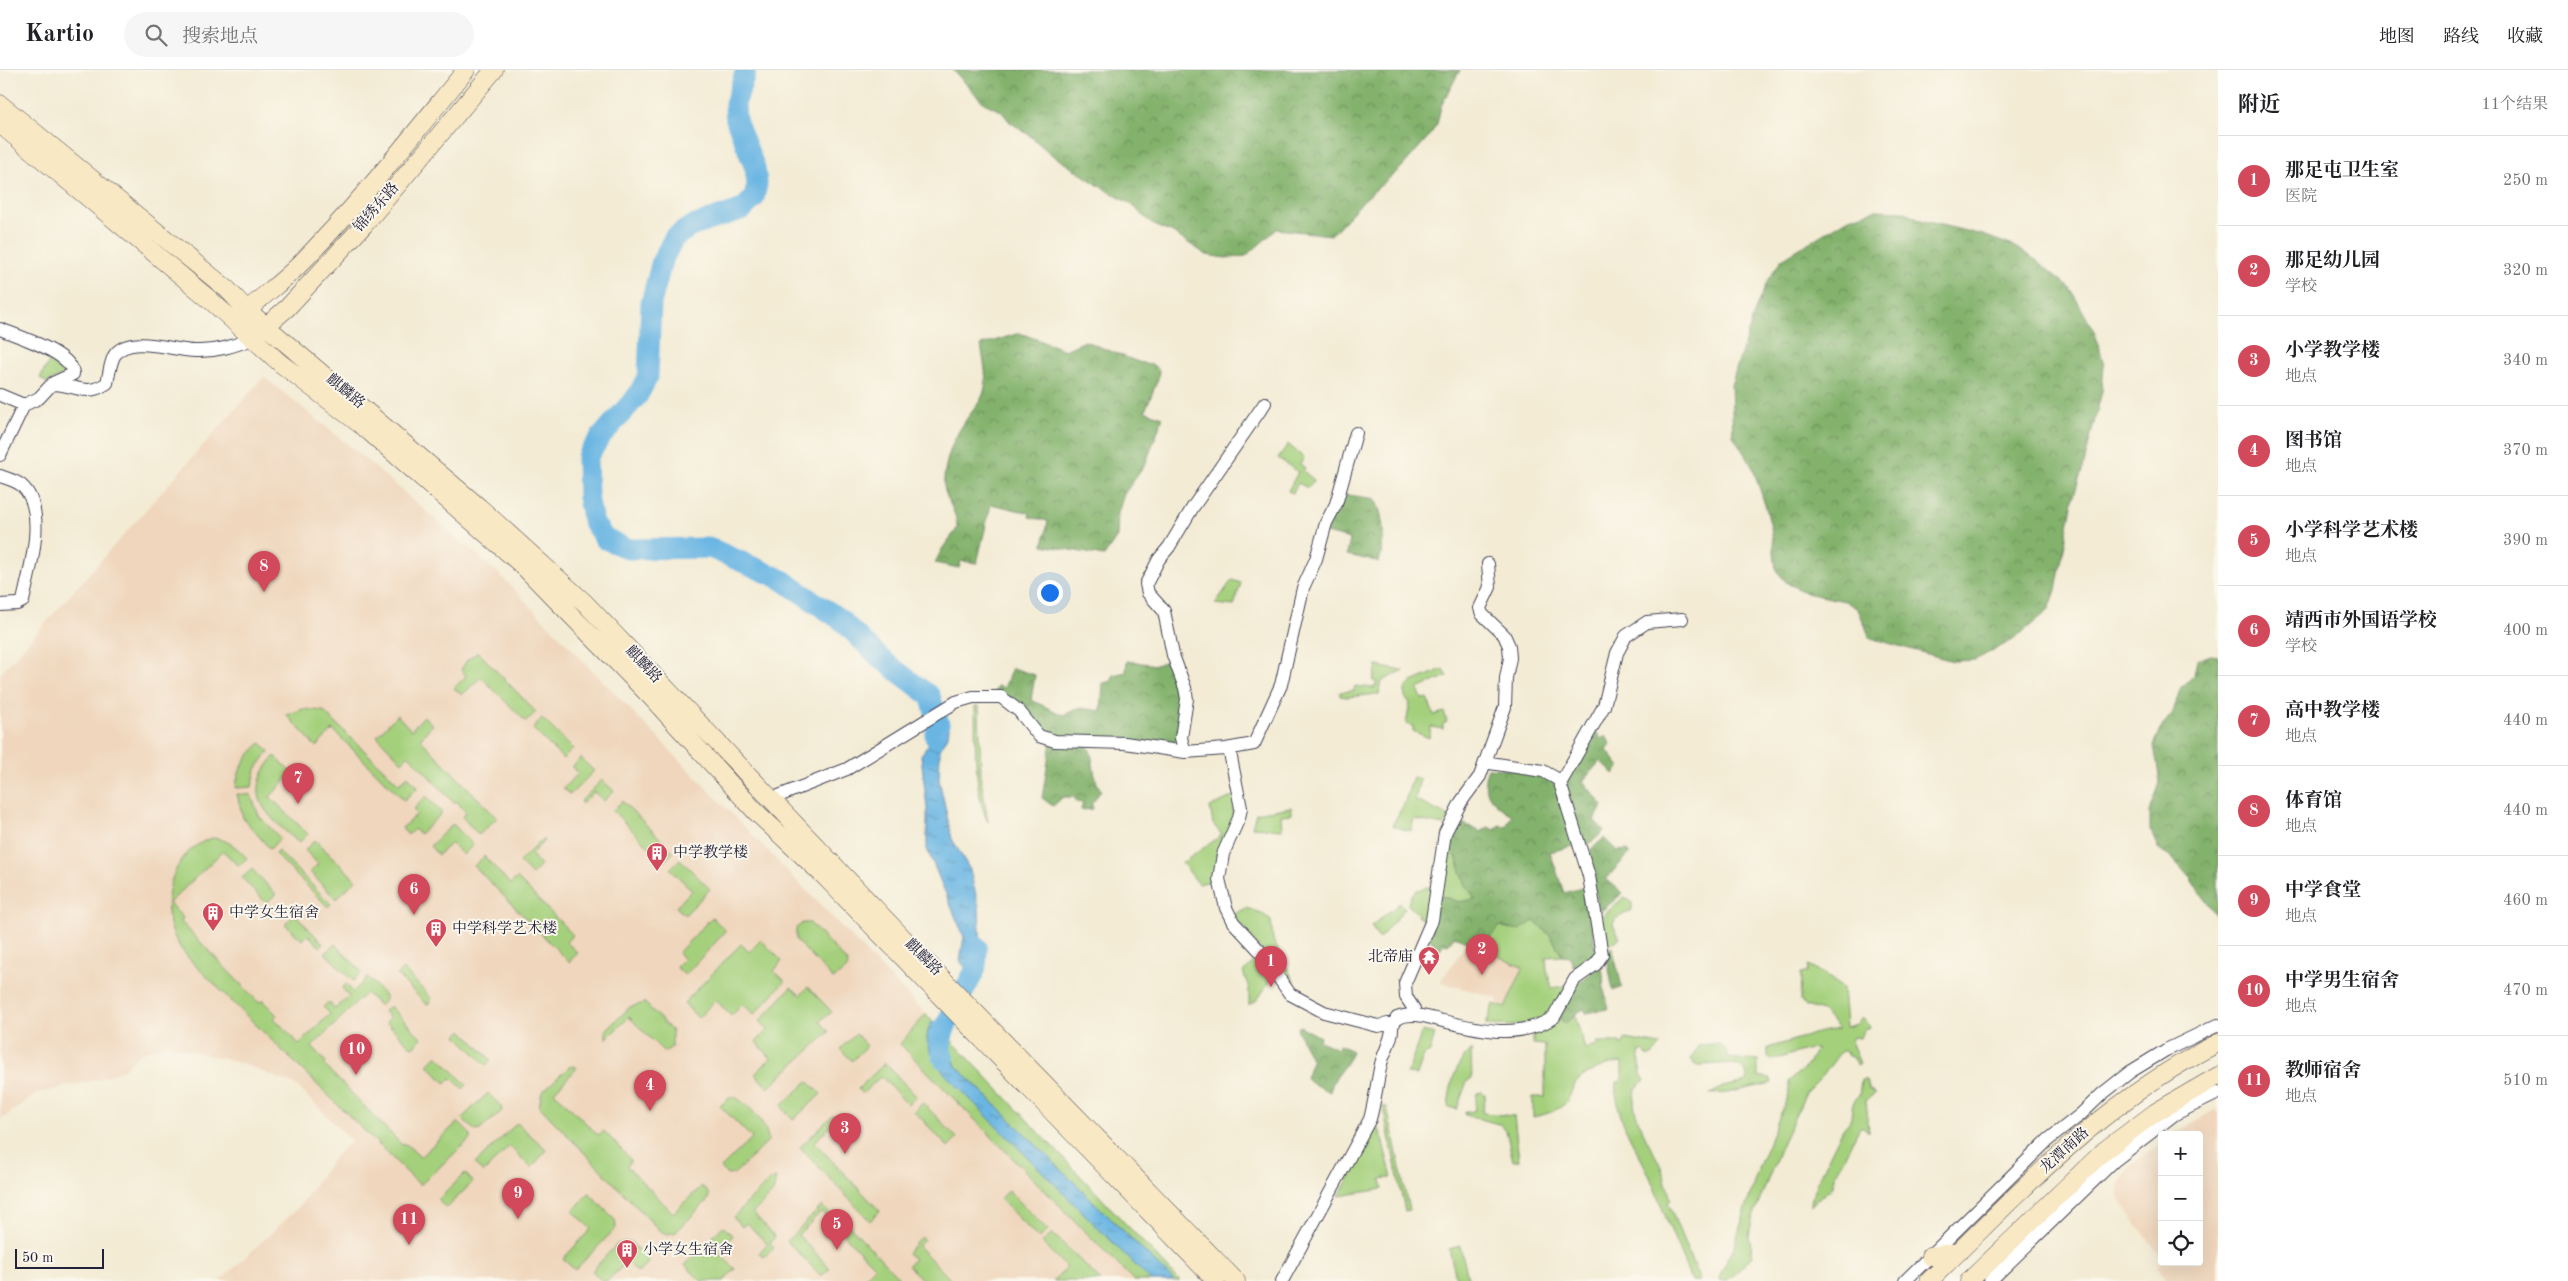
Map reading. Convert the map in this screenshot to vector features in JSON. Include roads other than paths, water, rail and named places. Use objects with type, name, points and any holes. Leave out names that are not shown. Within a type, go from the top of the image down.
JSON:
[{"type":"main road","name":"锦绣东路","points":[[241,316],[275,289],[300,264],[410,139],[466,70]]},
{"type":"main road","name":"锦绣东路","points":[[252,339],[287,308],[364,224],[494,70]]},
{"type":"main road","name":"麒麟路","points":[[0,104],[227,289],[252,339],[365,428],[522,564],[651,697],[756,812],[934,979]]},
{"type":"main road","name":"麒麟路","points":[[0,124],[241,316],[267,326],[533,554],[585,603],[771,799],[934,979],[1216,1281]]},
{"type":"main road","name":"麒麟路","points":[[977,1024],[1236,1281]]},
{"type":"main road","name":"龙潭南路","points":[[1929,1281],[2015,1196],[2089,1129],[2166,1071],[2218,1043]]},
{"type":"main road","name":"龙潭南路","points":[[1969,1281],[2105,1150],[2156,1112],[2218,1076]]},
{"type":"main road","points":[[1930,1256],[1959,1252]]},
{"type":"street","points":[[0,329],[52,352],[72,367],[73,374],[52,384],[39,398],[24,405],[0,455]]},
{"type":"street","points":[[52,384],[86,391],[98,389],[107,383],[114,356],[123,348],[136,344],[193,351],[213,351],[252,339]]},
{"type":"street","points":[[0,395],[24,405]]},
{"type":"street","points":[[1185,752],[1181,738],[1186,699],[1185,688],[1173,655],[1164,611],[1150,596],[1146,584],[1159,558],[1169,547],[1193,506],[1264,402]]},
{"type":"street","points":[[771,799],[847,769],[956,702],[973,697],[1002,697],[1019,712],[1039,736],[1055,741],[1126,743],[1185,752],[1226,749],[1254,744],[1281,685],[1303,588],[1338,496],[1356,433]]},
{"type":"street","points":[[0,476],[21,485],[27,494],[34,519],[34,546],[22,601],[17,604],[0,605]]},
{"type":"street","points":[[1412,1014],[1414,1009],[1406,997],[1405,982],[1432,920],[1445,833],[1462,802],[1480,776],[1506,707],[1506,678],[1510,658],[1504,635],[1480,611],[1490,587],[1488,564]]},
{"type":"street","points":[[1560,784],[1604,706],[1617,653],[1626,636],[1647,622],[1682,619]]},
{"type":"street","points":[[1226,749],[1230,753],[1241,808],[1239,818],[1224,854],[1219,879],[1226,908],[1233,922],[1260,952],[1290,994],[1324,1012],[1378,1026],[1388,1024],[1392,1026]]},
{"type":"street","points":[[1282,1281],[1370,1119],[1377,1094],[1380,1065],[1391,1036],[1392,1026],[1397,1018],[1412,1014],[1492,1032],[1531,1026],[1554,1017],[1575,979],[1598,961],[1602,952],[1596,930],[1592,888],[1560,784],[1549,773],[1494,764],[1487,758]]},
{"type":"street","points":[[1905,1281],[2048,1140],[2080,1115],[2109,1088],[2130,1072],[2166,1050],[2218,1025]]},
{"type":"street","points":[[1990,1281],[2114,1161],[2175,1114],[2218,1093]]},
{"type":"water","points":[[945,716],[949,728],[948,736],[940,750],[939,779],[952,839],[970,870],[979,908],[981,955],[979,984],[960,961],[964,937],[927,849],[927,808],[921,755],[928,745],[932,722]]},
{"type":"water","points":[[933,1021],[951,1040],[949,1048],[956,1066],[1174,1281],[1151,1281],[943,1072],[932,1054],[927,1041],[927,1034]]},
{"type":"waterway","points":[[746,70],[735,104],[736,120],[755,168],[757,184],[754,198],[743,209],[690,227],[674,238],[662,261],[651,303],[648,376],[638,395],[600,438],[587,457],[588,497],[593,522],[605,539],[629,549],[710,548],[781,579],[841,620],[880,658],[930,696],[939,724],[935,736]]},
{"type":"waterway","points":[[944,1059],[941,1050],[945,1027],[975,970],[977,947]]},
{"type":"place","name":"体育馆","points":[[264,592]]},
{"type":"place","name":"高中教学楼","points":[[298,804]]},
{"type":"place","name":"中学教学楼","points":[[657,872]]},
{"type":"place","name":"靖西市外国语学校","points":[[414,915]]},
{"type":"place","name":"中学女生宿舍","points":[[213,932]]},
{"type":"place","name":"中学科学艺术楼","points":[[436,948]]},
{"type":"place","name":"那足幼儿园","points":[[1482,975]]},
{"type":"place","name":"北帝庙","points":[[1429,976]]},
{"type":"place","name":"那足屯卫生室","points":[[1271,987]]},
{"type":"place","name":"中学男生宿舍","points":[[356,1075]]},
{"type":"place","name":"图书馆","points":[[650,1111]]},
{"type":"place","name":"小学教学楼","points":[[845,1154]]},
{"type":"place","name":"中学食堂","points":[[518,1219]]},
{"type":"place","name":"教师宿舍","points":[[409,1245]]},
{"type":"place","name":"小学科学艺术楼","points":[[837,1250]]},
{"type":"place","name":"小学女生宿舍","points":[[627,1269]]}]
